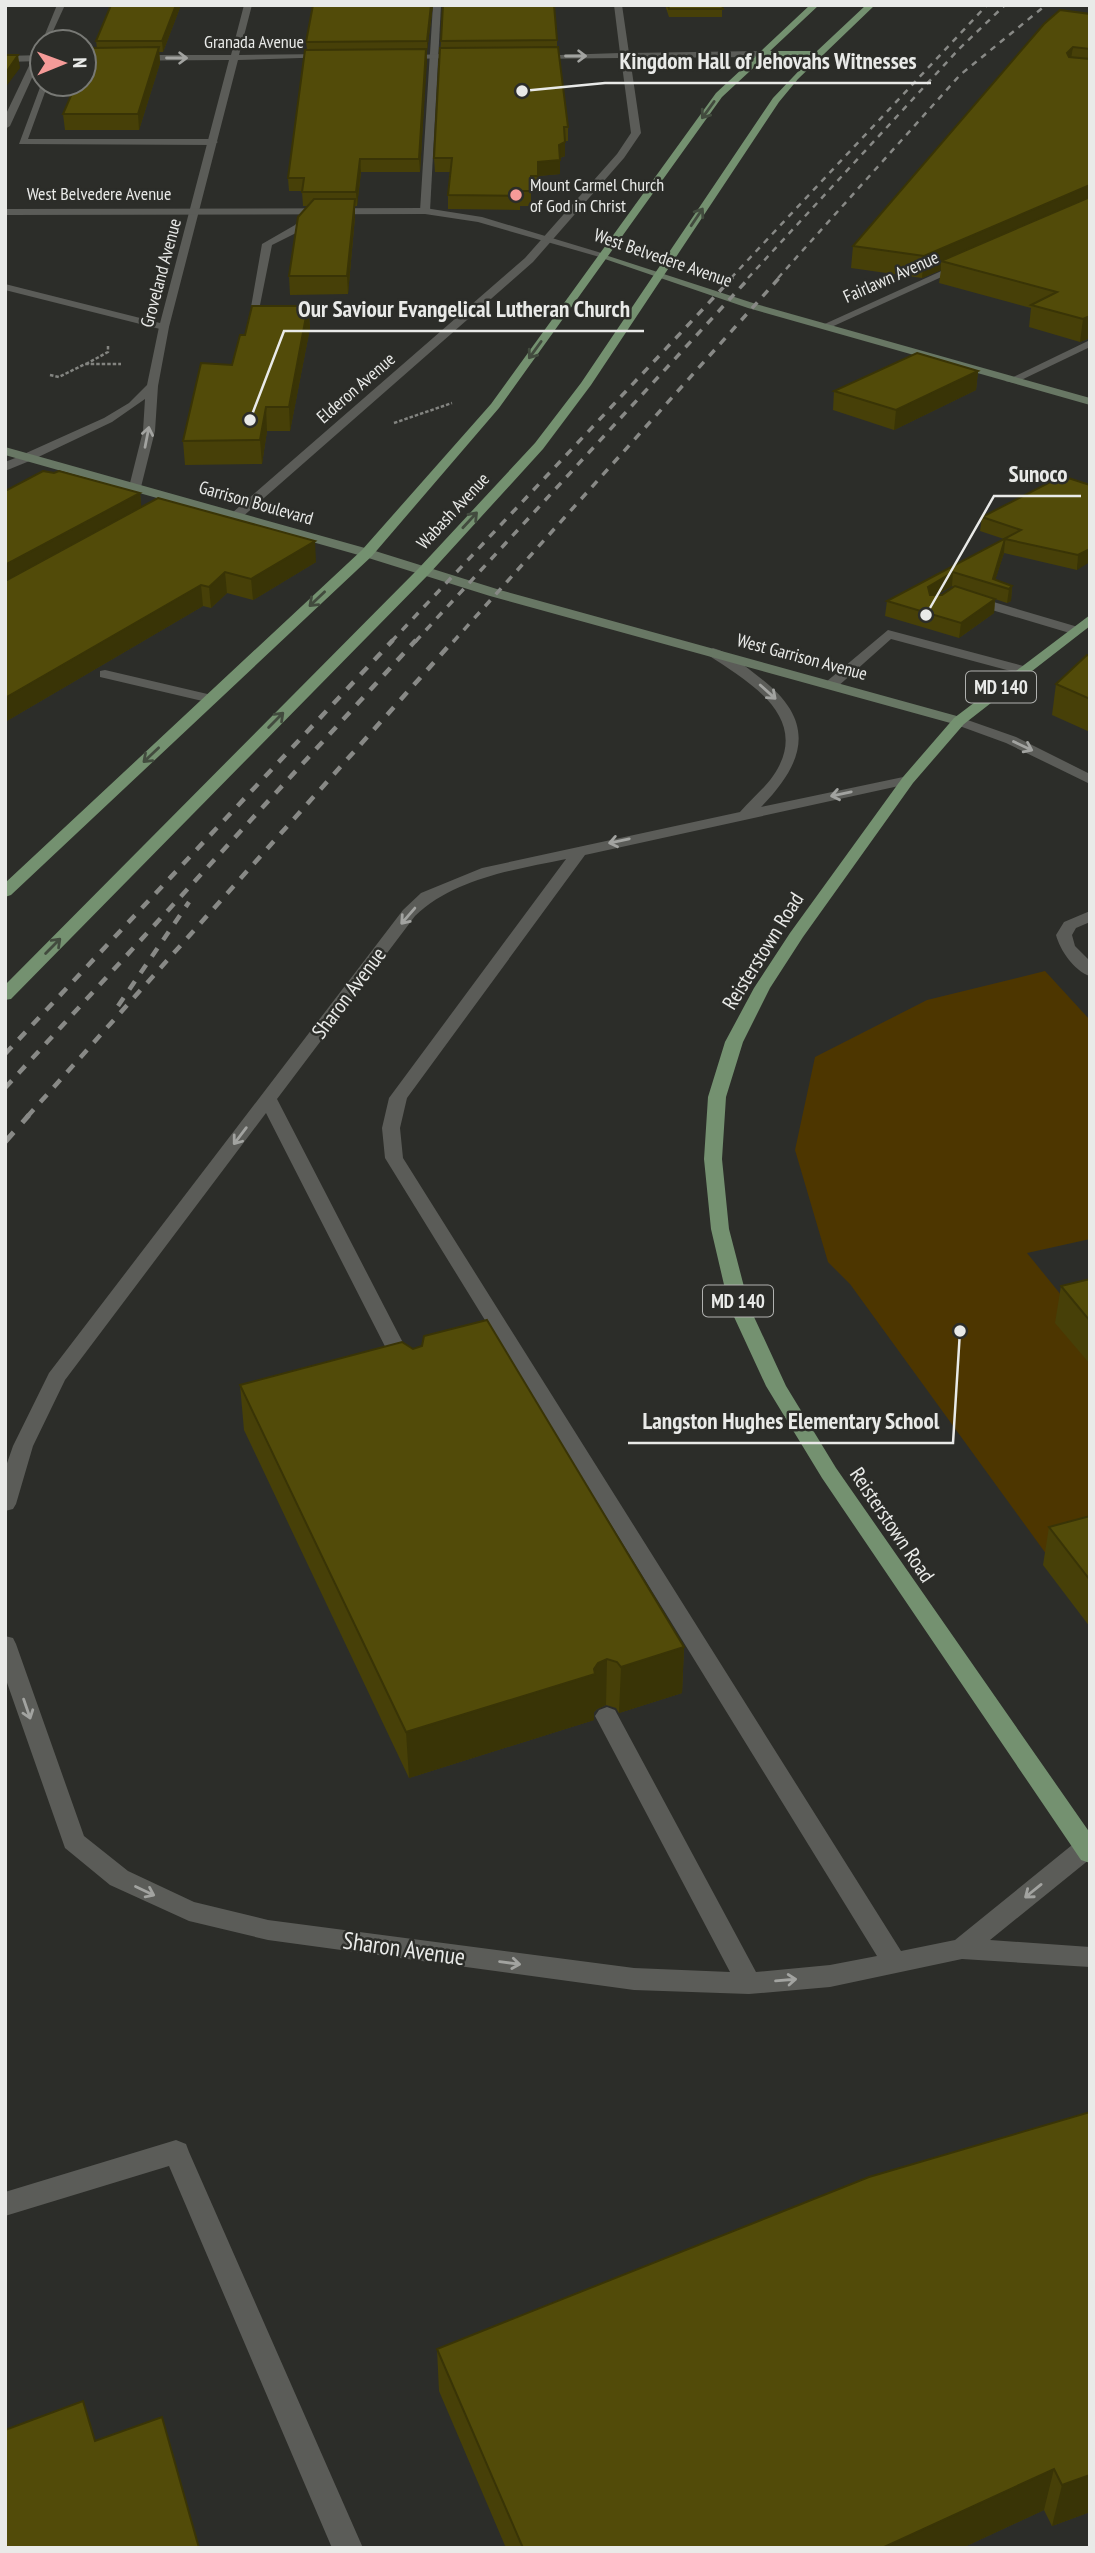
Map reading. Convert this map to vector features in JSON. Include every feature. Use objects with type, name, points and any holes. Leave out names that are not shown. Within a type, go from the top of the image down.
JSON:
[{"type":"main road","name":"Wabash Avenue","points":[[5,892],[367,553],[471,437],[719,94],[759,54],[815,5]]},
{"type":"main road","name":"Wabash Avenue","points":[[5,995],[424,571],[564,415],[776,100],[819,54],[871,5]]},
{"type":"main road","points":[[759,54],[819,54]]},
{"type":"main road","name":"West Belvedere Avenue","points":[[603,255],[823,327],[1011,382],[1090,402]]},
{"type":"main road","name":"Garrison Boulevard","points":[[5,451],[367,553],[495,593]]},
{"type":"main road","name":"West Garrison Avenue","points":[[495,593],[831,684],[959,722]]},
{"type":"main road","name":"Reisterstown Road","points":[[1088,1851],[829,1473],[776,1386],[739,1306],[720,1229],[713,1159],[716,1110],[734,1042],[775,967],[908,780],[959,722],[1090,619]]},
{"type":"street","points":[[50,28],[61,5]]},
{"type":"street","name":"Groveland Avenue","points":[[135,487],[149,430],[152,386],[164,327],[248,5]]},
{"type":"street","points":[[425,211],[437,5]]},
{"type":"street","name":"Elderon Avenue","points":[[236,516],[529,260],[621,156],[636,133],[618,5]]},
{"type":"street","points":[[517,56],[759,54]]},
{"type":"street","points":[[396,57],[476,56]]},
{"type":"street","name":"Granada Avenue","points":[[98,58],[341,57]]},
{"type":"street","points":[[5,59],[28,58]]},
{"type":"street","points":[[39,98],[22,142],[213,142]]},
{"type":"street","points":[[255,305],[267,244],[303,225],[311,210]]},
{"type":"street","name":"West Belvedere Avenue","points":[[5,212],[425,211],[479,219],[603,255]]},
{"type":"street","name":"Fairlawn Avenue","points":[[823,327],[975,260]]},
{"type":"street","points":[[5,287],[164,327]]},
{"type":"street","points":[[1011,382],[1090,343]]},
{"type":"street","points":[[5,467],[134,405],[152,386]]},
{"type":"street","points":[[157,513],[180,500]]},
{"type":"street","points":[[951,593],[1073,631]]},
{"type":"street","points":[[831,684],[888,634],[906,622]]},
{"type":"street","points":[[888,634],[1022,670]]},
{"type":"street","points":[[713,652],[766,688],[784,708],[793,729],[791,754],[782,773],[747,813]]},
{"type":"street","name":"West Garrison Avenue","points":[[959,722],[1011,740],[1090,780]]},
{"type":"street","name":"Sharon Avenue","points":[[5,1504],[23,1446],[56,1378],[409,913],[427,896],[488,871],[908,780]]},
{"type":"street","points":[[581,849],[398,1098],[391,1116],[389,1134],[394,1158],[895,1964]]},
{"type":"street","points":[[1090,916],[1070,925],[1064,935],[1066,947],[1090,971]]},
{"type":"street","points":[[268,1099],[414,1384]]},
{"type":"street","name":"Sharon Avenue","points":[[5,1644],[74,1841],[118,1878],[189,1911],[268,1930],[634,1979],[749,1983],[830,1976],[962,1949],[1090,1957]]},
{"type":"street","points":[[607,1716],[749,1983]]},
{"type":"street","name":"Sharon Avenue","points":[[962,1949],[1088,1851]]},
{"type":"street","points":[[5,2204],[176,2152],[348,2548]]},
{"type":"lane","points":[[5,125],[28,80]]},
{"type":"lane","points":[[104,674],[211,699]]},
{"type":"lane","points":[[1066,947],[1090,961]]},
{"type":"path","points":[[50,374],[59,377],[108,352],[109,346],[105,344]]},
{"type":"path","points":[[85,364],[121,364]]},
{"type":"path","points":[[390,425],[453,402]]},
{"type":"shaded area","points":[[1045,971],[1090,1020],[1090,1239],[1027,1253],[1079,1317],[1090,1364],[1090,1551],[1052,1562],[850,1284],[828,1262],[795,1150],[815,1057],[927,1000]]},
{"type":"building","points":[[111,5],[176,5],[162,41],[98,41]]},
{"type":"building","points":[[313,5],[431,5],[427,41],[306,42]]},
{"type":"building","points":[[443,5],[554,5],[557,40],[441,41]]},
{"type":"building","points":[[668,5],[722,5],[723,9],[669,9]]},
{"type":"building","points":[[1060,10],[1090,14],[1090,49],[1073,47],[1067,53],[1069,57],[1090,59],[1090,185],[924,256],[853,246],[1044,24]]},
{"type":"building","points":[[159,47],[138,114],[63,114],[70,98],[98,98],[98,48]]},
{"type":"building","points":[[558,47],[568,127],[564,127],[565,142],[559,145],[560,160],[538,162],[538,176],[531,176],[531,191],[520,191],[520,196],[448,195],[452,158],[434,158],[440,48]]},
{"type":"building","points":[[426,49],[419,159],[360,159],[356,192],[302,192],[304,178],[288,178],[305,50]]},
{"type":"building","points":[[5,55],[18,55],[5,74]]},
{"type":"building","points":[[1090,197],[1090,316],[1083,319],[1031,305],[1057,292],[941,261]]},
{"type":"building","points":[[314,199],[355,199],[347,276],[289,276],[298,217]]},
{"type":"building","points":[[252,306],[308,306],[289,407],[266,407],[260,440],[183,441],[201,363],[232,365],[240,335],[245,335]]},
{"type":"building","points":[[917,353],[978,371],[896,410],[834,391]]},
{"type":"building","points":[[43,471],[59,471],[140,493],[5,565],[5,491]]},
{"type":"building","points":[[1062,476],[1090,485],[1090,549],[1078,555],[1005,539],[993,579],[1012,586],[1009,589],[953,572],[928,587],[930,595],[942,595],[955,586],[995,599],[961,623],[887,601],[1021,530],[982,517]]},
{"type":"building","points":[[158,498],[315,541],[251,579],[225,572],[209,587],[201,585],[5,698],[5,581]]},
{"type":"building","points":[[1087,655],[1090,656],[1090,699],[1056,684]]},
{"type":"building","points":[[1090,1279],[1090,1321],[1061,1286]]},
{"type":"building","points":[[487,1320],[684,1647],[621,1667],[617,1662],[607,1659],[598,1663],[594,1669],[595,1674],[406,1732],[240,1385],[402,1342],[413,1349],[422,1346],[424,1336]]},
{"type":"building","points":[[1090,1516],[1090,1580],[1049,1527]]},
{"type":"building","points":[[1090,2112],[1090,2475],[1062,2485],[1054,2469],[882,2548],[523,2548],[437,2349],[869,2177]]},
{"type":"building","points":[[83,2401],[95,2441],[162,2417],[199,2548],[5,2548],[5,2430]]},
{"type":"railway","points":[[731,278],[987,5]]},
{"type":"railway","points":[[748,278],[959,49],[1005,5]]},
{"type":"railway","points":[[778,278],[960,75],[1046,5]]},
{"type":"railway","points":[[391,642],[733,277]]},
{"type":"railway","points":[[415,642],[750,277]]},
{"type":"railway","points":[[453,642],[780,277]]},
{"type":"railway","points":[[5,1054],[393,640]]},
{"type":"railway","points":[[5,1088],[416,640]]},
{"type":"railway","points":[[27,1117],[454,640]]},
{"type":"railway","points":[[118,1006],[189,902]]},
{"type":"railway","points":[[5,1142],[29,1115]]},
{"type":"place","name":"Kingdom Hall of Jehovahs Witnesses","points":[[522,91]]},
{"type":"place","name":"Mount Carmel Church of God in Christ","points":[[516,195]]},
{"type":"place","name":"Our Saviour Evangelical Lutheran Church","points":[[250,420]]},
{"type":"place","name":"Sunoco","points":[[926,615]]},
{"type":"place","name":"Langston Hughes Elementary School","points":[[960,1331]]}]
